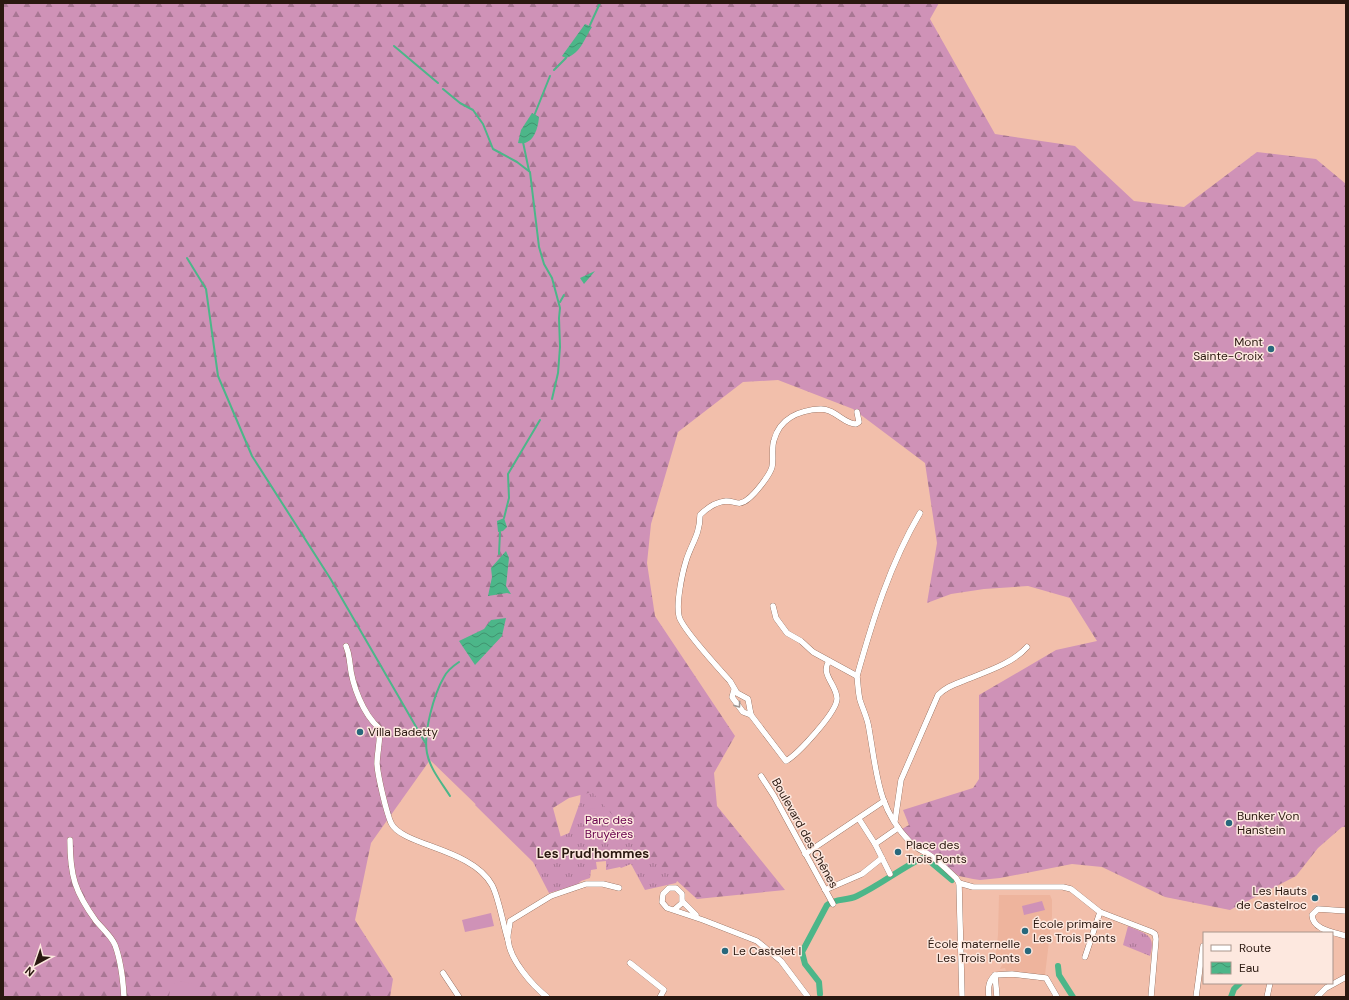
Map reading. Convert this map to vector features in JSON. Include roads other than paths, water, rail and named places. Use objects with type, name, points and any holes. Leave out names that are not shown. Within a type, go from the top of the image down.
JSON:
[{"type":"street","points":[[829,661],[826,665],[826,671],[837,697],[836,708],[792,757],[786,761],[751,715],[748,699],[734,690],[730,681],[679,616],[683,572],[700,527],[700,515],[708,507],[718,502],[728,501],[733,504],[741,503],[748,499],[770,472],[773,466],[774,440],[789,417],[794,414],[822,409],[832,412],[852,424],[856,424],[859,422],[857,412]]},
{"type":"street","points":[[920,513],[905,541],[880,598],[857,676],[860,701],[868,723],[876,777],[884,801],[898,828],[910,843],[917,849],[929,854],[956,878],[959,883],[962,997]]},
{"type":"street","points":[[773,606],[776,618],[787,633],[801,641],[813,652],[857,676]]},
{"type":"street","points":[[346,646],[353,678],[366,715],[379,728],[378,776],[391,822],[397,831],[402,834],[458,856],[480,870],[492,884],[508,940],[523,973],[546,997]]},
{"type":"street","points":[[895,822],[901,780],[938,695],[946,687],[979,675],[1015,658],[1027,647]]},
{"type":"street","points":[[734,690],[732,697],[743,712],[751,715]]},
{"type":"street","name":"Boulevard des Chênes","points":[[761,776],[774,796],[831,902]]},
{"type":"street","points":[[805,854],[884,801]]},
{"type":"street","points":[[859,819],[876,844],[890,874]]},
{"type":"street","points":[[876,844],[898,828]]},
{"type":"street","points":[[70,840],[70,859],[77,893],[85,906],[115,944],[123,983],[124,997]]},
{"type":"street","points":[[825,890],[862,874],[882,858]]},
{"type":"street","points":[[959,883],[973,887],[1063,887],[1070,889],[1100,912],[1155,934],[1156,939],[1151,997]]},
{"type":"street","points":[[508,940],[510,921],[551,896],[590,884],[603,884],[619,888]]},
{"type":"street","points":[[703,920],[692,912],[683,902],[682,894],[679,890],[673,888],[666,890],[663,894],[662,902],[667,908],[675,909],[703,920],[754,939],[781,961],[808,997]]},
{"type":"street","points":[[675,909],[683,902]]},
{"type":"street","points":[[1346,911],[1318,909],[1312,915],[1313,922],[1317,926],[1346,936]]},
{"type":"street","points":[[1085,957],[1100,912]]},
{"type":"street","points":[[1196,997],[1203,946]]},
{"type":"street","points":[[630,963],[664,990],[660,997]]},
{"type":"street","points":[[443,973],[459,997]]},
{"type":"street","points":[[994,975],[1012,974],[1045,978],[1056,997]]},
{"type":"street","points":[[989,997],[989,982],[994,975]]},
{"type":"street","points":[[994,975],[997,997]]},
{"type":"street","points":[[1317,997],[1326,988],[1346,977]]},
{"type":"street","points":[[1267,997],[1270,984]]},
{"type":"water","points":[[585,24],[592,27],[582,45],[571,56],[566,58],[562,56]]},
{"type":"water","points":[[532,113],[539,117],[534,136],[527,142],[518,143],[521,130]]},
{"type":"water","points":[[595,271],[584,284],[580,278]]},
{"type":"water","points":[[504,518],[507,527],[503,531],[498,532],[497,521]]},
{"type":"water","points":[[506,551],[509,558],[506,586],[511,594],[507,593],[488,596],[492,577],[491,568]]},
{"type":"water","points":[[506,618],[502,636],[475,665],[459,641],[484,629],[491,620]]},
{"type":"waterway","points":[[590,25],[600,3]]},
{"type":"waterway","points":[[394,46],[438,83]]},
{"type":"waterway","points":[[554,70],[566,58]]},
{"type":"waterway","points":[[534,116],[550,76]]},
{"type":"waterway","points":[[443,89],[460,103],[473,110],[483,124],[493,149],[517,162],[530,172],[539,247],[544,264],[552,278],[560,308],[558,373],[552,399]]},
{"type":"waterway","points":[[523,142],[529,171]]},
{"type":"waterway","points":[[187,258],[206,289],[218,376],[252,456],[330,578],[426,744]]},
{"type":"waterway","points":[[560,302],[564,295]]},
{"type":"waterway","points":[[504,518],[509,498],[508,474],[540,420]]},
{"type":"waterway","points":[[499,554],[500,532]]},
{"type":"waterway","points":[[450,796],[433,770],[426,745],[430,714],[440,684],[452,667],[459,662]]},
{"type":"waterway","points":[[820,994],[819,982],[805,964],[802,952],[827,905],[834,901],[849,899],[857,896],[922,858],[927,859],[952,880]]},
{"type":"waterway","points":[[1058,966],[1059,975],[1073,997]]},
{"type":"waterway","points":[[1231,997],[1234,989],[1239,984]]},
{"type":"place","name":"Mont Sainte-Croix","points":[[1271,349]]},
{"type":"place","name":"Villa Badetty","points":[[360,732]]},
{"type":"place","name":"Bunker Von Hanstein","points":[[1229,823]]},
{"type":"place","name":"Place des Trois Ponts","points":[[898,852]]},
{"type":"place","name":"Les Hauts de Castelroc","points":[[1315,898]]},
{"type":"place","name":"École primaire Les Trois Ponts","points":[[1025,931]]},
{"type":"place","name":"Le Castelet I","points":[[725,951]]},
{"type":"place","name":"École maternelle Les Trois Ponts","points":[[1028,951]]},
{"type":"district","name":"Les Prud'hommes","points":[[593,853]]},
{"type":"park label","name":"Parc des Bruyères","points":[[609,827]]}]
